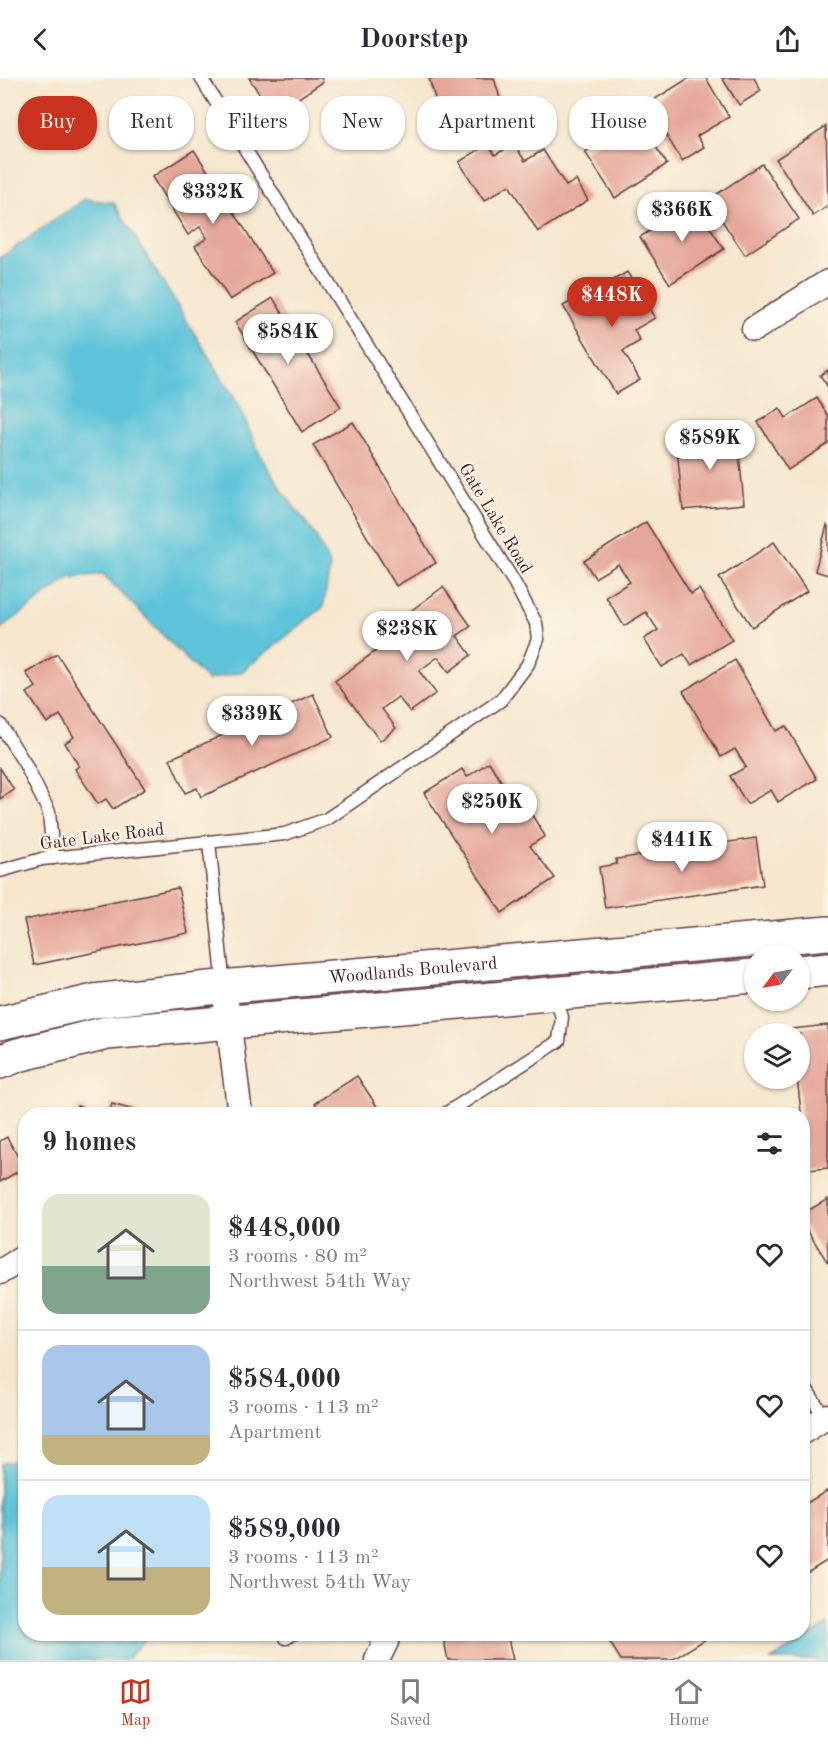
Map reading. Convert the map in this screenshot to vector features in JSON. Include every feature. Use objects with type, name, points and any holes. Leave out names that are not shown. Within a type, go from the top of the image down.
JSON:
[{"type":"street","points":[[754,328],[828,282]]},
{"type":"street","name":"Woodlands Boulevard","points":[[0,1023],[94,1001],[224,987],[828,933]]},
{"type":"street","points":[[810,971],[828,969]]},
{"type":"street","name":"Woodlands Boulevard","points":[[0,1062],[18,1055],[107,1033],[744,977]]},
{"type":"street","points":[[224,987],[239,1107]]},
{"type":"street","points":[[0,1272],[18,1261]]},
{"type":"street","points":[[810,1427],[826,1417]]},
{"type":"street","points":[[378,1660],[385,1641]]},
{"type":"lane","name":"Gate Lake Road","points":[[0,871],[53,858],[285,834],[327,819],[501,700],[528,664],[538,639],[536,623],[514,582],[201,78]]},
{"type":"lane","points":[[0,724],[25,764],[50,812],[53,858]]},
{"type":"lane","points":[[209,842],[224,987]]},
{"type":"lane","points":[[456,1107],[559,1041],[562,1017],[554,994]]},
{"type":"lane","points":[[810,1394],[826,1417]]},
{"type":"water","points":[[85,199],[114,203],[238,404],[261,457],[283,492],[316,536],[330,566],[323,607],[241,672],[207,680],[103,574],[69,578],[0,629],[0,258]]},
{"type":"water","points":[[18,1462],[18,1641],[144,1641],[126,1660],[0,1660],[0,1464]]},
{"type":"water","points":[[828,1624],[828,1660],[771,1660],[801,1641],[810,1641],[810,1635]]},
{"type":"building","points":[[249,78],[321,78],[323,82],[302,96],[261,96]]},
{"type":"building","points":[[429,78],[494,78],[499,96],[434,96]]},
{"type":"building","points":[[689,78],[706,78],[729,117],[697,136],[704,147],[682,161],[668,138],[668,96],[660,96]]},
{"type":"building","points":[[722,78],[754,78],[761,91],[739,105]]},
{"type":"building","points":[[826,126],[828,206],[813,216],[776,159]]},
{"type":"building","points":[[194,150],[273,273],[230,300],[195,246],[207,238],[200,227],[188,235],[152,177]]},
{"type":"building","points":[[478,150],[492,150],[495,155],[504,150],[518,150],[525,161],[543,150],[566,186],[576,180],[588,200],[538,232],[509,185],[484,201],[459,162]]},
{"type":"building","points":[[588,150],[658,150],[667,164],[615,198],[585,152]]},
{"type":"building","points":[[762,164],[799,219],[745,255],[708,200]]},
{"type":"building","points":[[693,203],[724,249],[670,284],[640,237]]},
{"type":"building","points":[[627,272],[655,318],[634,330],[640,341],[623,351],[640,380],[616,394],[563,306],[587,292],[595,306],[612,296],[605,285]]},
{"type":"building","points":[[273,298],[341,407],[302,432],[235,322]]},
{"type":"building","points":[[828,370],[828,387],[820,375]]},
{"type":"building","points":[[817,398],[828,416],[828,444],[788,470],[758,422],[780,408],[786,418]]},
{"type":"building","points":[[353,422],[436,563],[396,586],[313,445]]},
{"type":"building","points":[[737,432],[744,504],[683,510],[676,438]]},
{"type":"building","points":[[646,522],[691,594],[699,589],[732,640],[691,665],[684,654],[662,667],[644,639],[658,630],[646,612],[624,626],[606,597],[630,582],[618,564],[595,578],[584,561]]},
{"type":"building","points":[[828,526],[828,575],[815,571]]},
{"type":"building","points":[[774,542],[807,591],[752,627],[719,578]]},
{"type":"building","points":[[443,587],[471,626],[457,636],[471,655],[449,672],[438,657],[419,671],[436,693],[410,712],[398,697],[382,709],[396,728],[380,741],[335,681],[400,633],[393,624]]},
{"type":"building","points":[[57,654],[145,789],[113,809],[106,799],[98,804],[75,769],[79,766],[65,743],[74,737],[60,715],[47,723],[27,693],[36,687],[26,673]]},
{"type":"building","points":[[735,660],[776,731],[786,726],[817,779],[778,802],[771,790],[747,804],[730,776],[746,767],[735,749],[721,757],[683,691]]},
{"type":"building","points":[[313,694],[333,737],[201,797],[197,788],[185,793],[170,759]]},
{"type":"building","points":[[489,762],[510,795],[495,805],[506,821],[527,807],[545,836],[530,846],[555,878],[502,913],[424,793],[462,769],[467,777]]},
{"type":"building","points":[[0,768],[14,790],[0,799]]},
{"type":"building","points":[[756,838],[763,885],[605,908],[599,867],[617,864],[616,859]]},
{"type":"building","points":[[178,888],[188,933],[34,965],[24,920]]},
{"type":"building","points":[[828,1025],[828,1168],[810,1170],[810,1107],[800,1107],[798,1089],[810,1089],[810,1027]]},
{"type":"building","points":[[357,1076],[377,1107],[318,1107],[315,1103]]},
{"type":"building","points":[[7,1137],[18,1157],[18,1172],[0,1182],[0,1141]]},
{"type":"building","points":[[828,1199],[828,1263],[810,1235],[810,1209]]},
{"type":"building","points":[[828,1490],[828,1560],[810,1571],[810,1501]]},
{"type":"building","points":[[444,1641],[509,1641],[513,1660],[448,1660]]},
{"type":"building","points":[[609,1641],[703,1641],[672,1660],[621,1660]]}]
